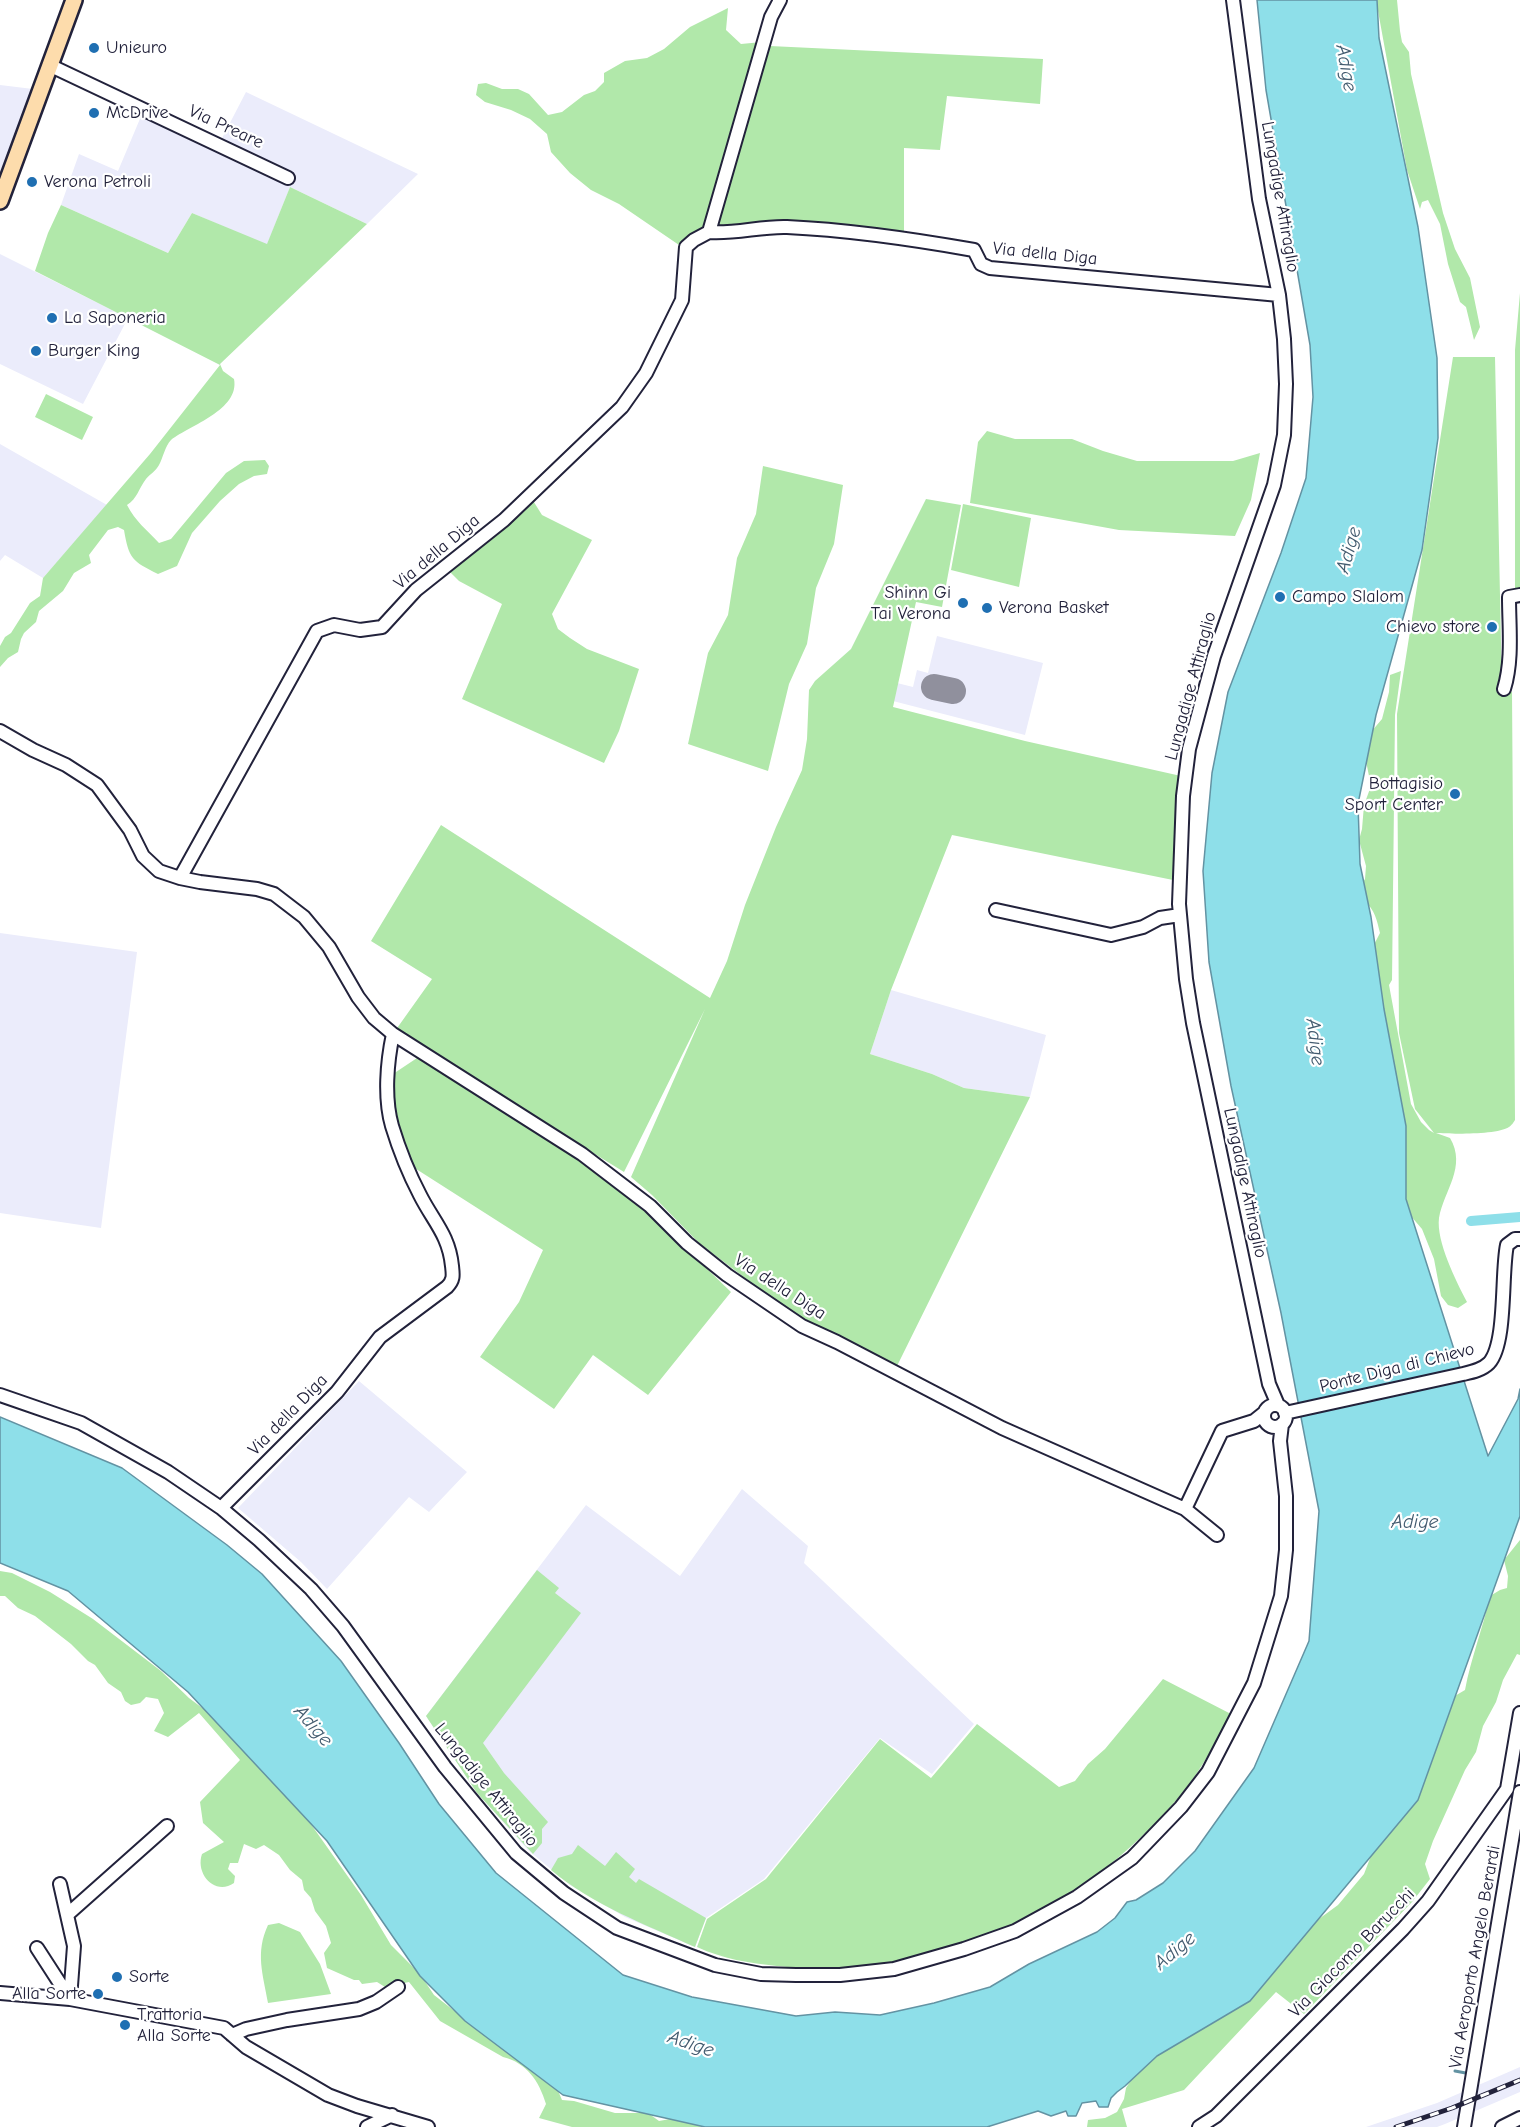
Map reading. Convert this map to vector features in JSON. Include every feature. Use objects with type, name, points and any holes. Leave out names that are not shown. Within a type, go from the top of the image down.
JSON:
[{"type":"main road","points":[[0,201],[74,0]]},
{"type":"street","points":[[709,232],[771,17],[780,0]]},
{"type":"street","name":"Lungadige Attiraglio","points":[[0,1395],[81,1423],[168,1472],[220,1508],[259,1540],[311,1589],[343,1626],[445,1767],[516,1853],[564,1893],[617,1928],[715,1965],[761,1974],[840,1975],[894,1969],[964,1949],[1015,1931],[1077,1897],[1132,1858],[1181,1807],[1208,1772],[1254,1683],[1281,1596],[1286,1550],[1286,1496],[1280,1441],[1193,1023],[1180,915],[1183,796],[1190,749],[1217,647],[1274,485],[1284,435],[1286,384],[1279,295],[1259,199],[1233,0]]},
{"type":"street","name":"Via Preare","points":[[49,65],[288,178]]},
{"type":"street","name":"Via della Diga","points":[[180,878],[317,631],[334,625],[360,630],[382,627],[416,590],[504,520],[622,407],[646,373],[682,300],[686,247],[709,232],[725,234],[784,227],[879,234],[974,250],[981,264],[990,268],[1279,295]]},
{"type":"street","points":[[1504,689],[1508,676],[1515,596]]},
{"type":"street","name":"Via della Diga","points":[[0,731],[66,765],[97,785],[130,830],[143,856],[159,871],[180,878],[257,889],[274,894],[304,917],[329,947],[358,997],[374,1018],[393,1034],[582,1154],[650,1206],[726,1275],[802,1326],[1002,1428],[1185,1509],[1218,1535]]},
{"type":"street","points":[[996,910],[1111,935],[1143,927],[1160,918],[1180,915]]},
{"type":"street","name":"Via della Diga","points":[[220,1508],[337,1392],[380,1337],[451,1283],[453,1278],[446,1237],[420,1195],[398,1143],[388,1111],[390,1050],[393,1034]]},
{"type":"street","name":"Ponte Diga di Chievo","points":[[1274,1416],[1478,1371],[1489,1362],[1498,1342],[1507,1245],[1515,1239],[1520,1239]]},
{"type":"street","points":[[1185,1509],[1222,1431],[1274,1416]]},
{"type":"street","name":"Via Giacomo Barucchi","points":[[1199,2127],[1216,2116],[1403,1929],[1428,1901],[1507,1789],[1520,1713]]},
{"type":"street","name":"Via Aeroporto Angelo Berardi","points":[[1464,2127],[1520,1792]]},
{"type":"street","points":[[68,1914],[167,1826]]},
{"type":"street","points":[[60,1884],[74,1946],[70,1999]]},
{"type":"street","points":[[37,1948],[70,1999]]},
{"type":"street","points":[[232,2035],[246,2029],[287,2020],[359,2009],[376,2002],[398,1987]]},
{"type":"street","points":[[0,1993],[70,1999],[224,2028],[246,2047],[328,2095],[428,2127]]},
{"type":"street","points":[[367,2127],[392,2115]]},
{"type":"street","points":[[1502,2127],[1520,2118]]},
{"type":"shaded area","points":[[0,85],[33,89],[0,176]]},
{"type":"shaded area","points":[[246,92],[418,174],[367,224],[290,187],[267,245],[192,213],[168,253],[61,205],[79,154],[118,171],[142,114],[219,144]]},
{"type":"shaded area","points":[[0,254],[128,318],[83,404],[0,364]]},
{"type":"shaded area","points":[[0,444],[107,505],[43,578],[5,555],[0,561]]},
{"type":"shaded area","points":[[937,636],[1043,663],[1025,735],[893,701],[897,683],[913,687],[917,670],[928,673]]},
{"type":"shaded area","points":[[0,933],[137,952],[101,1228],[0,1213]]},
{"type":"shaded area","points":[[891,990],[1046,1035],[1030,1097],[964,1088],[932,1074],[870,1054]]},
{"type":"shaded area","points":[[359,1381],[467,1472],[429,1512],[409,1497],[327,1589],[301,1562],[238,1508]]},
{"type":"shaded area","points":[[742,1489],[808,1546],[804,1563],[974,1724],[932,1774],[880,1738],[764,1879],[706,1918],[695,1947],[625,1917],[570,1885],[528,1850],[477,1793],[426,1716],[586,1505],[680,1576]]},
{"type":"shaded area","points":[[1520,2067],[1520,2092],[1445,2124],[1437,2127],[1366,2127],[1437,2103]]},
{"type":"green space","points":[[1376,0],[1397,0],[1402,42],[1409,52],[1411,74],[1443,213],[1455,249],[1470,278],[1480,327],[1474,340],[1466,307],[1460,302],[1448,264],[1440,224],[1428,200],[1422,202],[1420,209],[1407,170]]},
{"type":"green space","points":[[728,8],[726,30],[741,44],[762,42],[706,232],[679,245],[619,204],[591,190],[570,173],[551,152],[547,134],[530,119],[485,102],[476,95],[478,84],[486,83],[502,89],[518,89],[529,94],[548,115],[562,112],[584,95],[595,91],[604,82],[604,73],[625,61],[647,58],[664,49],[690,27]]},
{"type":"green space","points":[[770,46],[1043,59],[1040,104],[947,96],[940,150],[904,148],[904,239],[791,224],[718,225]]},
{"type":"green space","points":[[290,187],[367,224],[220,364],[223,371],[234,379],[234,390],[229,400],[212,416],[171,440],[158,467],[146,479],[136,497],[127,505],[138,521],[159,543],[171,539],[226,473],[244,461],[265,460],[269,466],[267,474],[254,476],[239,484],[220,501],[192,533],[177,566],[158,574],[142,566],[133,558],[124,530],[118,527],[108,530],[89,555],[91,563],[74,573],[63,591],[39,611],[36,622],[24,633],[18,652],[0,667],[0,646],[30,603],[40,596],[43,578],[150,454],[220,365],[35,271],[48,233],[61,205],[168,253],[192,213],[267,244]]},
{"type":"green space","points":[[1520,293],[1520,588],[1515,589],[1515,350]]},
{"type":"green space","name":"Bottagisio Sport Center","points":[[1453,357],[1495,357],[1502,691],[1512,692],[1515,1120],[1503,1130],[1436,1133],[1450,1138],[1455,1149],[1455,1169],[1439,1218],[1439,1227],[1448,1261],[1467,1302],[1458,1308],[1448,1305],[1441,1296],[1434,1259],[1422,1229],[1410,1215],[1399,1168],[1401,1144],[1406,1128],[1402,1121],[1366,960],[1380,933],[1373,911],[1364,901],[1361,885],[1365,879],[1366,866],[1359,840],[1364,805],[1371,786],[1365,756],[1371,732],[1382,719],[1389,692],[1390,675],[1401,671],[1395,715],[1392,980],[1389,985],[1411,1104],[1421,1122],[1434,1133],[1415,1109],[1399,1033],[1397,714]]},
{"type":"green space","points":[[46,394],[93,417],[82,440],[35,417]]},
{"type":"green space","points":[[987,431],[1015,439],[1072,439],[1137,461],[1233,461],[1260,453],[1251,500],[1235,536],[1119,530],[970,503],[978,442]]},
{"type":"green space","points":[[763,466],[843,485],[834,544],[816,588],[807,644],[789,684],[768,771],[688,744],[708,653],[728,615],[737,558],[756,514]]},
{"type":"green space","points":[[527,491],[542,515],[592,540],[552,614],[558,629],[587,649],[639,669],[619,731],[604,763],[462,699],[502,604],[459,581],[442,564]]},
{"type":"green space","points":[[926,499],[961,505],[942,607],[916,602],[893,707],[1025,741],[1181,776],[1175,823],[1173,880],[952,835],[891,990],[870,1054],[932,1074],[964,1088],[1030,1097],[897,1366],[803,1321],[787,1310],[699,1243],[631,1177],[705,1009],[624,1172],[395,1031],[432,979],[371,941],[441,825],[710,998],[727,961],[745,905],[776,827],[802,770],[807,739],[809,690],[815,681],[851,649]]},
{"type":"green space","points":[[963,504],[1031,518],[1019,587],[951,570]]},
{"type":"green space","points":[[417,1058],[619,1184],[731,1292],[648,1395],[593,1355],[554,1409],[480,1357],[519,1302],[543,1250],[413,1167],[395,1125],[392,1089],[393,1074]]},
{"type":"green space","points":[[1520,1540],[1520,1655],[1517,1654],[1503,1680],[1496,1702],[1483,1726],[1476,1752],[1465,1770],[1433,1841],[1425,1864],[1430,1879],[1412,1902],[1304,2014],[1276,1992],[1184,2090],[1122,2109],[1127,2127],[1087,2127],[1088,2120],[1105,2118],[1117,2112],[1124,2099],[1126,2088],[1145,2058],[1297,1935],[1338,1905],[1364,1874],[1374,1848],[1448,1700],[1465,1690],[1490,1596],[1507,1588],[1508,1576],[1504,1560]]},
{"type":"green space","points":[[537,1570],[559,1588],[555,1593],[581,1613],[483,1743],[504,1773],[548,1822],[542,1829],[542,1843],[533,1854],[477,1793],[426,1716]]},
{"type":"green space","points":[[0,1571],[12,1573],[50,1592],[93,1619],[161,1671],[189,1698],[209,1713],[303,1813],[361,1895],[391,1945],[420,1974],[434,1995],[556,2086],[562,2100],[574,2101],[615,2113],[648,2113],[659,2121],[670,2119],[738,2127],[572,2127],[539,2118],[546,2104],[531,2074],[519,2064],[440,2021],[409,1982],[385,1987],[377,1982],[362,1984],[359,1980],[327,1968],[324,1953],[331,1943],[326,1926],[315,1911],[311,1898],[304,1890],[302,1880],[290,1870],[279,1855],[264,1845],[256,1849],[244,1844],[238,1863],[230,1863],[228,1869],[235,1876],[234,1883],[220,1887],[208,1881],[201,1869],[202,1854],[224,1842],[203,1823],[200,1802],[240,1760],[199,1713],[168,1737],[154,1731],[164,1713],[158,1699],[146,1697],[140,1703],[131,1705],[125,1701],[121,1692],[108,1683],[95,1665],[71,1644],[35,1616],[18,1608],[5,1596],[0,1596]]},
{"type":"green space","points":[[1163,1679],[1231,1714],[1197,1773],[1161,1818],[1119,1857],[1083,1885],[1044,1909],[959,1946],[914,1958],[869,1966],[823,1969],[777,1966],[736,1960],[697,1947],[707,1919],[766,1879],[880,1739],[931,1778],[977,1724],[1059,1787],[1075,1781],[1088,1764],[1105,1749]]},
{"type":"green space","points":[[578,1845],[605,1866],[616,1852],[635,1869],[629,1877],[636,1883],[639,1879],[706,1918],[695,1947],[602,1904],[551,1870],[558,1858],[572,1854]]},
{"type":"green space","points":[[279,1923],[300,1932],[320,1964],[331,1994],[268,2003],[261,1964],[262,1945],[268,1925]]},
{"type":"water","name":"Adige","points":[[1257,0],[1377,0],[1379,38],[1418,227],[1437,358],[1438,438],[1422,550],[1376,715],[1358,804],[1360,864],[1406,1126],[1406,1199],[1488,1456],[1518,1399],[1520,1389],[1520,1516],[1418,1800],[1250,2001],[1157,2056],[1111,2098],[1108,2107],[1099,2107],[1096,2101],[1082,2103],[1076,2116],[1068,2116],[1066,2111],[1051,2116],[1038,2111],[987,2127],[705,2127],[563,2095],[465,2021],[420,1976],[327,1841],[188,1692],[68,1591],[0,1563],[0,1417],[122,1468],[227,1545],[262,1574],[341,1661],[439,1804],[496,1873],[623,1975],[692,1997],[796,2016],[835,2012],[880,2015],[990,1987],[1029,1964],[1097,1932],[1115,1918],[1127,1902],[1136,1900],[1163,1883],[1195,1851],[1254,1768],[1309,1641],[1319,1511],[1281,1313],[1231,1086],[1209,962],[1203,871],[1212,773],[1228,692],[1281,553],[1306,478],[1313,397],[1310,345],[1266,90]]},
{"type":"waterway","points":[[1471,1221],[1520,1217]]},
{"type":"waterway","points":[[1455,2071],[1471,2074]]},
{"type":"taxiway","points":[[934,687],[953,691]]},
{"type":"railway","points":[[1396,2127],[1452,2108],[1520,2080]]},
{"type":"place","name":"Unieuro","points":[[94,48]]},
{"type":"place","name":"McDrive","points":[[94,113]]},
{"type":"place","name":"Verona Petroli","points":[[32,182]]},
{"type":"place","name":"La Saponeria","points":[[52,318]]},
{"type":"place","name":"Burger King","points":[[36,351]]},
{"type":"place","name":"Campo Slalom","points":[[1280,597]]},
{"type":"place","name":"Shinn Gi Tai Verona","points":[[963,603]]},
{"type":"place","name":"Verona Basket","points":[[987,608]]},
{"type":"place","name":"Chievo store","points":[[1492,627]]},
{"type":"place","name":"Bottagisio Sport Center","points":[[1455,794]]},
{"type":"place","name":"Sorte","points":[[117,1977]]},
{"type":"place","name":"Alla Sorte","points":[[98,1994]]},
{"type":"place","name":"Trattoria Alla Sorte","points":[[125,2025]]}]
